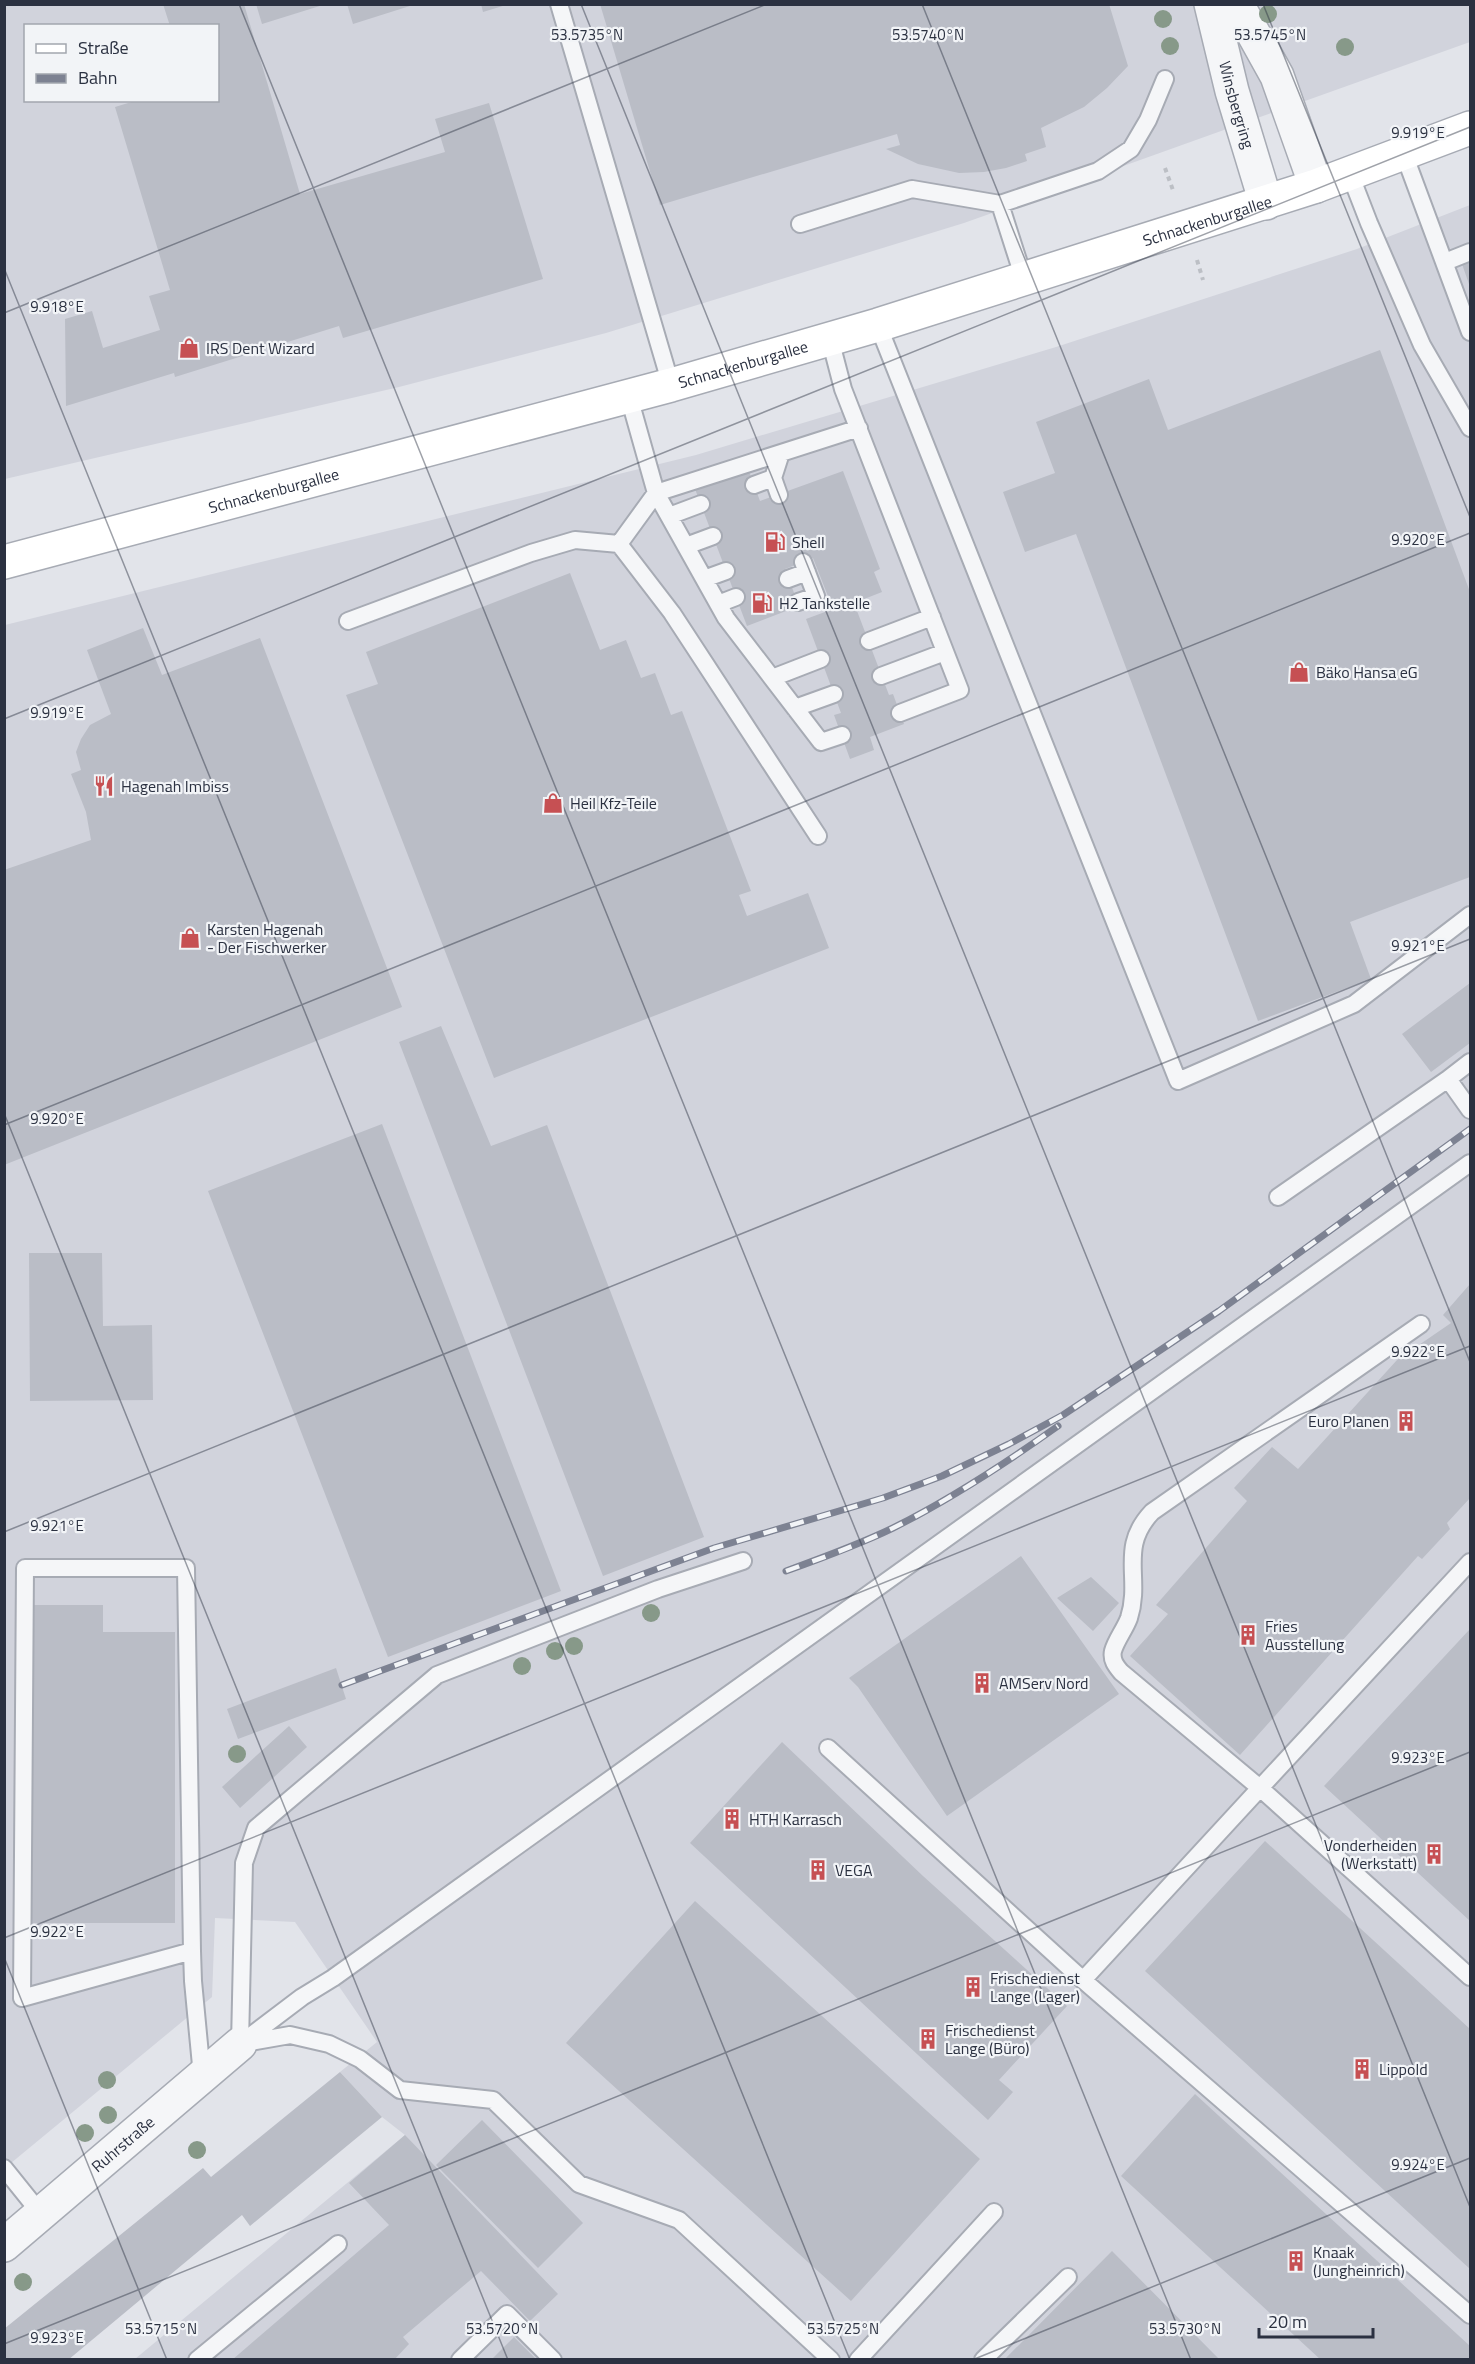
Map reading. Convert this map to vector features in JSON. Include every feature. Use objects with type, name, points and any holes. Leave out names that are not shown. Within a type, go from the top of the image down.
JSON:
[{"type":"main road","name":"Schnackenburgallee","points":[[4,562],[671,386],[878,325],[1266,203],[1470,128]]},
{"type":"street","name":"Winsbergring","points":[[1211,4],[1232,91],[1266,203]]},
{"type":"street","points":[[1237,4],[1277,76],[1316,186]]},
{"type":"street","name":"Ruhrstraße","points":[[4,2245],[240,2044]]},
{"type":"lane","points":[[559,4],[671,386]]},
{"type":"lane","points":[[800,224],[912,189],[1000,204],[1098,171],[1131,149],[1148,120],[1165,79]]},
{"type":"lane","points":[[1404,154],[1470,332]]},
{"type":"lane","points":[[1350,174],[1422,345],[1470,428]]},
{"type":"lane","points":[[1000,204],[1023,279]]},
{"type":"lane","points":[[1445,262],[1470,252]]},
{"type":"lane","points":[[878,325],[1178,1081],[1354,1004],[1470,915]]},
{"type":"lane","points":[[830,339],[843,389],[960,690],[900,713]]},
{"type":"lane","points":[[629,397],[656,493],[718,604],[739,624],[771,678],[821,742],[842,735]]},
{"type":"lane","points":[[619,544],[656,493],[858,428]]},
{"type":"lane","points":[[779,495],[773,478],[781,453]]},
{"type":"lane","points":[[754,485],[773,478]]},
{"type":"lane","points":[[669,516],[701,504]]},
{"type":"lane","points":[[686,546],[713,536]]},
{"type":"lane","points":[[348,621],[531,553],[575,540],[619,544],[672,613],[818,836]]},
{"type":"lane","points":[[788,579],[805,567],[816,596],[798,603]]},
{"type":"lane","points":[[704,579],[726,571]]},
{"type":"lane","points":[[718,604],[736,597]]},
{"type":"lane","points":[[869,641],[932,617]]},
{"type":"lane","points":[[881,676],[945,652]]},
{"type":"lane","points":[[771,678],[821,659]]},
{"type":"lane","points":[[795,708],[834,694]]},
{"type":"lane","points":[[1278,1197],[1470,1062]]},
{"type":"lane","points":[[1448,1079],[1470,1110]]},
{"type":"lane","points":[[240,2044],[302,1997],[333,1978],[1470,1163]]},
{"type":"lane","points":[[1421,1324],[1152,1512],[1142,1522],[1131,1550],[1133,1596],[1129,1618],[1113,1652],[1114,1663],[1130,1679],[1260,1788],[1470,1977]]},
{"type":"lane","points":[[240,2044],[244,1863],[256,1828],[437,1675],[658,1589],[742,1560]]},
{"type":"lane","points":[[1083,1980],[1470,1562]]},
{"type":"lane","points":[[192,1951],[22,1998],[25,1568],[186,1568],[192,1951],[202,2076]]},
{"type":"lane","points":[[828,1748],[1083,1980],[1470,2315]]},
{"type":"lane","points":[[240,2044],[290,2036],[329,2044],[360,2059],[400,2090],[493,2100],[579,2184],[679,2220],[831,2360]]},
{"type":"lane","points":[[4,2168],[41,2214]]},
{"type":"lane","points":[[858,2360],[994,2212]]},
{"type":"lane","points":[[197,2360],[338,2244]]},
{"type":"lane","points":[[983,2360],[1068,2277]]},
{"type":"lane","points":[[460,2360],[507,2314],[553,2360]]},
{"type":"shaded area","points":[[1470,4],[1470,42],[964,223],[606,333],[399,387],[5,479],[4,5]]},
{"type":"shaded area","points":[[1470,205],[1470,2359],[135,2359],[405,2135],[382,2117],[340,2072],[377,2042],[295,1922],[215,1918],[212,1997],[5,2168],[5,625],[696,455],[1056,347],[1357,249]]},
{"type":"building","points":[[163,4],[244,4],[300,194],[445,152],[435,119],[489,103],[543,279],[343,338],[339,326],[175,377],[174,373],[66,406],[65,319],[92,311],[103,348],[160,330],[149,296],[170,290],[115,107],[131,102],[219,102],[219,24],[169,24]]},
{"type":"building","points":[[256,4],[323,4],[323,5],[262,24]]},
{"type":"building","points":[[347,4],[413,4],[413,5],[353,24]]},
{"type":"building","points":[[481,4],[506,4],[506,5],[483,12]]},
{"type":"building","points":[[600,4],[1109,4],[1128,66],[1084,107],[1041,128],[1046,147],[1025,154],[1027,161],[1006,168],[959,173],[918,164],[886,149],[900,145],[897,134],[660,205]]},
{"type":"building","points":[[1470,261],[1470,287],[1462,264]]},
{"type":"building","name":"Bäko Hansa eG","points":[[1380,350],[1470,592],[1470,877],[1350,922],[1371,979],[1258,1021],[1076,534],[1025,552],[1003,492],[1055,473],[1036,422],[1149,379],[1168,430]]},
{"type":"building","points":[[748,469],[760,501],[843,471],[880,569],[874,572],[882,592],[854,603],[889,695],[893,694],[904,724],[870,737],[874,750],[850,759],[834,715],[841,713],[806,619],[833,609],[813,558],[785,569],[799,606],[747,626],[695,489]]},
{"type":"building","name":"Heil Kfz-Teile","points":[[570,573],[600,650],[626,640],[641,678],[655,673],[671,715],[682,711],[751,891],[739,895],[747,916],[808,893],[829,948],[494,1078],[346,695],[378,684],[366,652]]},
{"type":"building","name":"Karsten Hagenah - Der Fischwerker","points":[[143,628],[162,675],[260,638],[402,1007],[4,1165],[4,870],[91,840],[86,812],[71,774],[81,770],[76,752],[90,725],[111,714],[87,650]]},
{"type":"building","points":[[1470,983],[1470,1043],[1431,1072],[1402,1034]]},
{"type":"building","points":[[441,1026],[491,1146],[547,1125],[704,1537],[603,1576],[399,1042]]},
{"type":"building","points":[[382,1124],[561,1591],[388,1657],[208,1191]]},
{"type":"building","points":[[29,1253],[102,1253],[103,1326],[152,1325],[153,1400],[30,1401]]},
{"type":"building","points":[[1470,1284],[1470,1498],[1447,1523],[1450,1529],[1422,1559],[1418,1556],[1240,1755],[1130,1656],[1168,1614],[1156,1605],[1247,1501],[1234,1488],[1272,1447],[1298,1469],[1397,1360],[1451,1323],[1443,1315]]},
{"type":"building","name":"AMServ Nord","points":[[1021,1556],[1119,1694],[947,1816],[858,1687],[849,1678]]},
{"type":"building","points":[[1091,1577],[1119,1603],[1093,1631],[1057,1598]]},
{"type":"building","points":[[31,1605],[103,1605],[103,1632],[175,1632],[175,1923],[31,1923]]},
{"type":"building","name":"Vonderheiden (Werkstatt)","points":[[1470,1629],[1470,1921],[1324,1786]]},
{"type":"building","points":[[336,1668],[346,1699],[238,1739],[227,1709]]},
{"type":"building","points":[[289,1726],[307,1747],[240,1808],[222,1787]]},
{"type":"building","points":[[782,1742],[923,1876],[1067,2006],[999,2080],[1013,2092],[988,2120],[690,1843]]},
{"type":"building","name":"Lippold","points":[[1265,1841],[1470,2029],[1470,2269],[1145,1971]]},
{"type":"building","points":[[695,1901],[980,2159],[851,2301],[566,2043]]},
{"type":"building","points":[[340,2072],[382,2117],[250,2226],[242,2215],[68,2360],[4,2360],[4,2329],[203,2168],[211,2177]]},
{"type":"building","name":"Knaak (Jungheinrich)","points":[[1195,2094],[1470,2346],[1470,2360],[1321,2360],[1121,2176]]},
{"type":"building","points":[[482,2120],[583,2223],[538,2268],[436,2165]]},
{"type":"building","points":[[405,2135],[558,2294],[530,2321],[481,2271],[403,2337],[409,2344],[394,2360],[232,2360],[389,2225],[349,2183]]},
{"type":"building","points":[[1112,2251],[1220,2360],[1004,2360]]},
{"type":"building","points":[[514,2337],[537,2360],[491,2360]]},
{"type":"railway","points":[[342,1685],[714,1548],[883,1498],[942,1476],[1009,1444],[1063,1415],[1219,1311],[1470,1129]]},
{"type":"railway","points":[[786,1571],[867,1540],[915,1517],[978,1480],[1058,1426]]},
{"type":"place","name":"IRS Dent Wizard","points":[[189,348]]},
{"type":"place","name":"Shell","points":[[775,542]]},
{"type":"place","name":"H2 Tankstelle","points":[[762,603]]},
{"type":"place","name":"Bäko Hansa eG","points":[[1299,672]]},
{"type":"place","name":"Hagenah Imbiss","points":[[104,786]]},
{"type":"place","name":"Heil Kfz-Teile","points":[[553,803]]},
{"type":"place","name":"Karsten Hagenah - Der Fischwerker","points":[[190,938]]},
{"type":"place","name":"Euro Planen","points":[[1406,1421]]},
{"type":"place","name":"Fries Ausstellung","points":[[1248,1635]]},
{"type":"place","name":"AMServ Nord","points":[[982,1683]]},
{"type":"place","name":"HTH Karrasch","points":[[732,1819]]},
{"type":"place","name":"Vonderheiden (Werkstatt)","points":[[1434,1854]]},
{"type":"place","name":"VEGA","points":[[818,1870]]},
{"type":"place","name":"Frischedienst Lange (Lager)","points":[[973,1987]]},
{"type":"place","name":"Frischedienst Lange (Büro)","points":[[928,2039]]},
{"type":"place","name":"Lippold","points":[[1362,2069]]},
{"type":"place","name":"Knaak (Jungheinrich)","points":[[1296,2261]]}]
